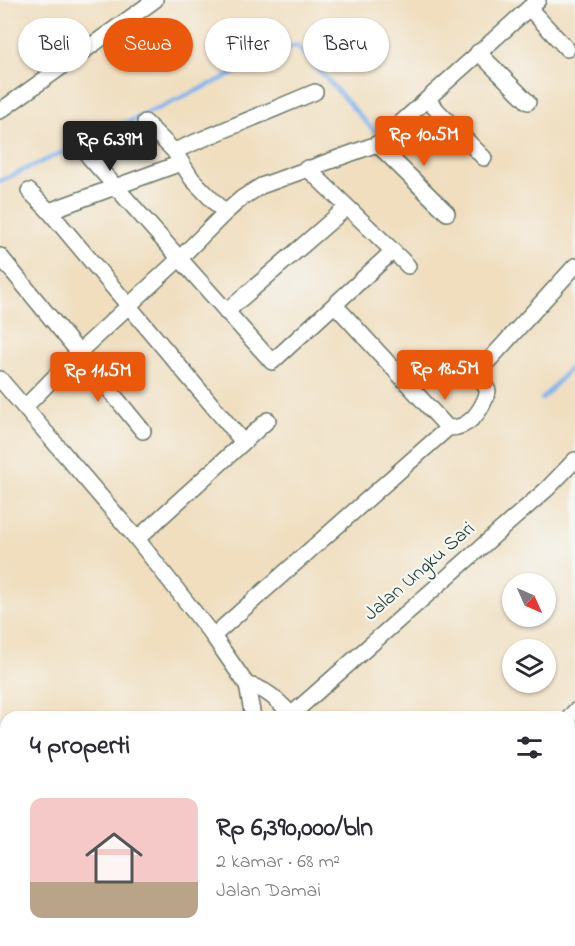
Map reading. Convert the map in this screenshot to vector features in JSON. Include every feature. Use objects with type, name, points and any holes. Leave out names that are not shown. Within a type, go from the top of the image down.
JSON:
[{"type":"street","points":[[0,111],[155,0]]},
{"type":"street","points":[[25,408],[78,353],[242,198],[261,186],[377,144],[533,4],[567,49]]},
{"type":"street","points":[[478,52],[528,102]]},
{"type":"street","points":[[49,211],[116,188],[315,92]]},
{"type":"street","points":[[427,100],[484,158]]},
{"type":"street","points":[[146,122],[178,157],[192,178],[225,213]]},
{"type":"street","points":[[377,144],[447,213]]},
{"type":"street","points":[[89,157],[272,362],[393,251]]},
{"type":"street","points":[[307,168],[408,266]]},
{"type":"street","points":[[29,190],[243,442]]},
{"type":"street","points":[[226,312],[346,207]]},
{"type":"street","points":[[0,256],[143,431]]},
{"type":"street","points":[[335,305],[448,428],[459,429],[479,411],[488,391],[480,377],[481,369],[575,266]]},
{"type":"street","points":[[0,379],[137,539],[213,636],[247,685],[252,711]]},
{"type":"street","points":[[137,539],[268,420]]},
{"type":"street","points":[[213,636],[448,428]]},
{"type":"street","name":"Jalan Ungku Sari","points":[[299,711],[547,489],[575,460]]},
{"type":"street","points":[[247,685],[264,691],[287,711]]},
{"type":"waterway","points":[[0,181],[296,45],[374,131]]},
{"type":"waterway","points":[[542,399],[575,363]]}]
